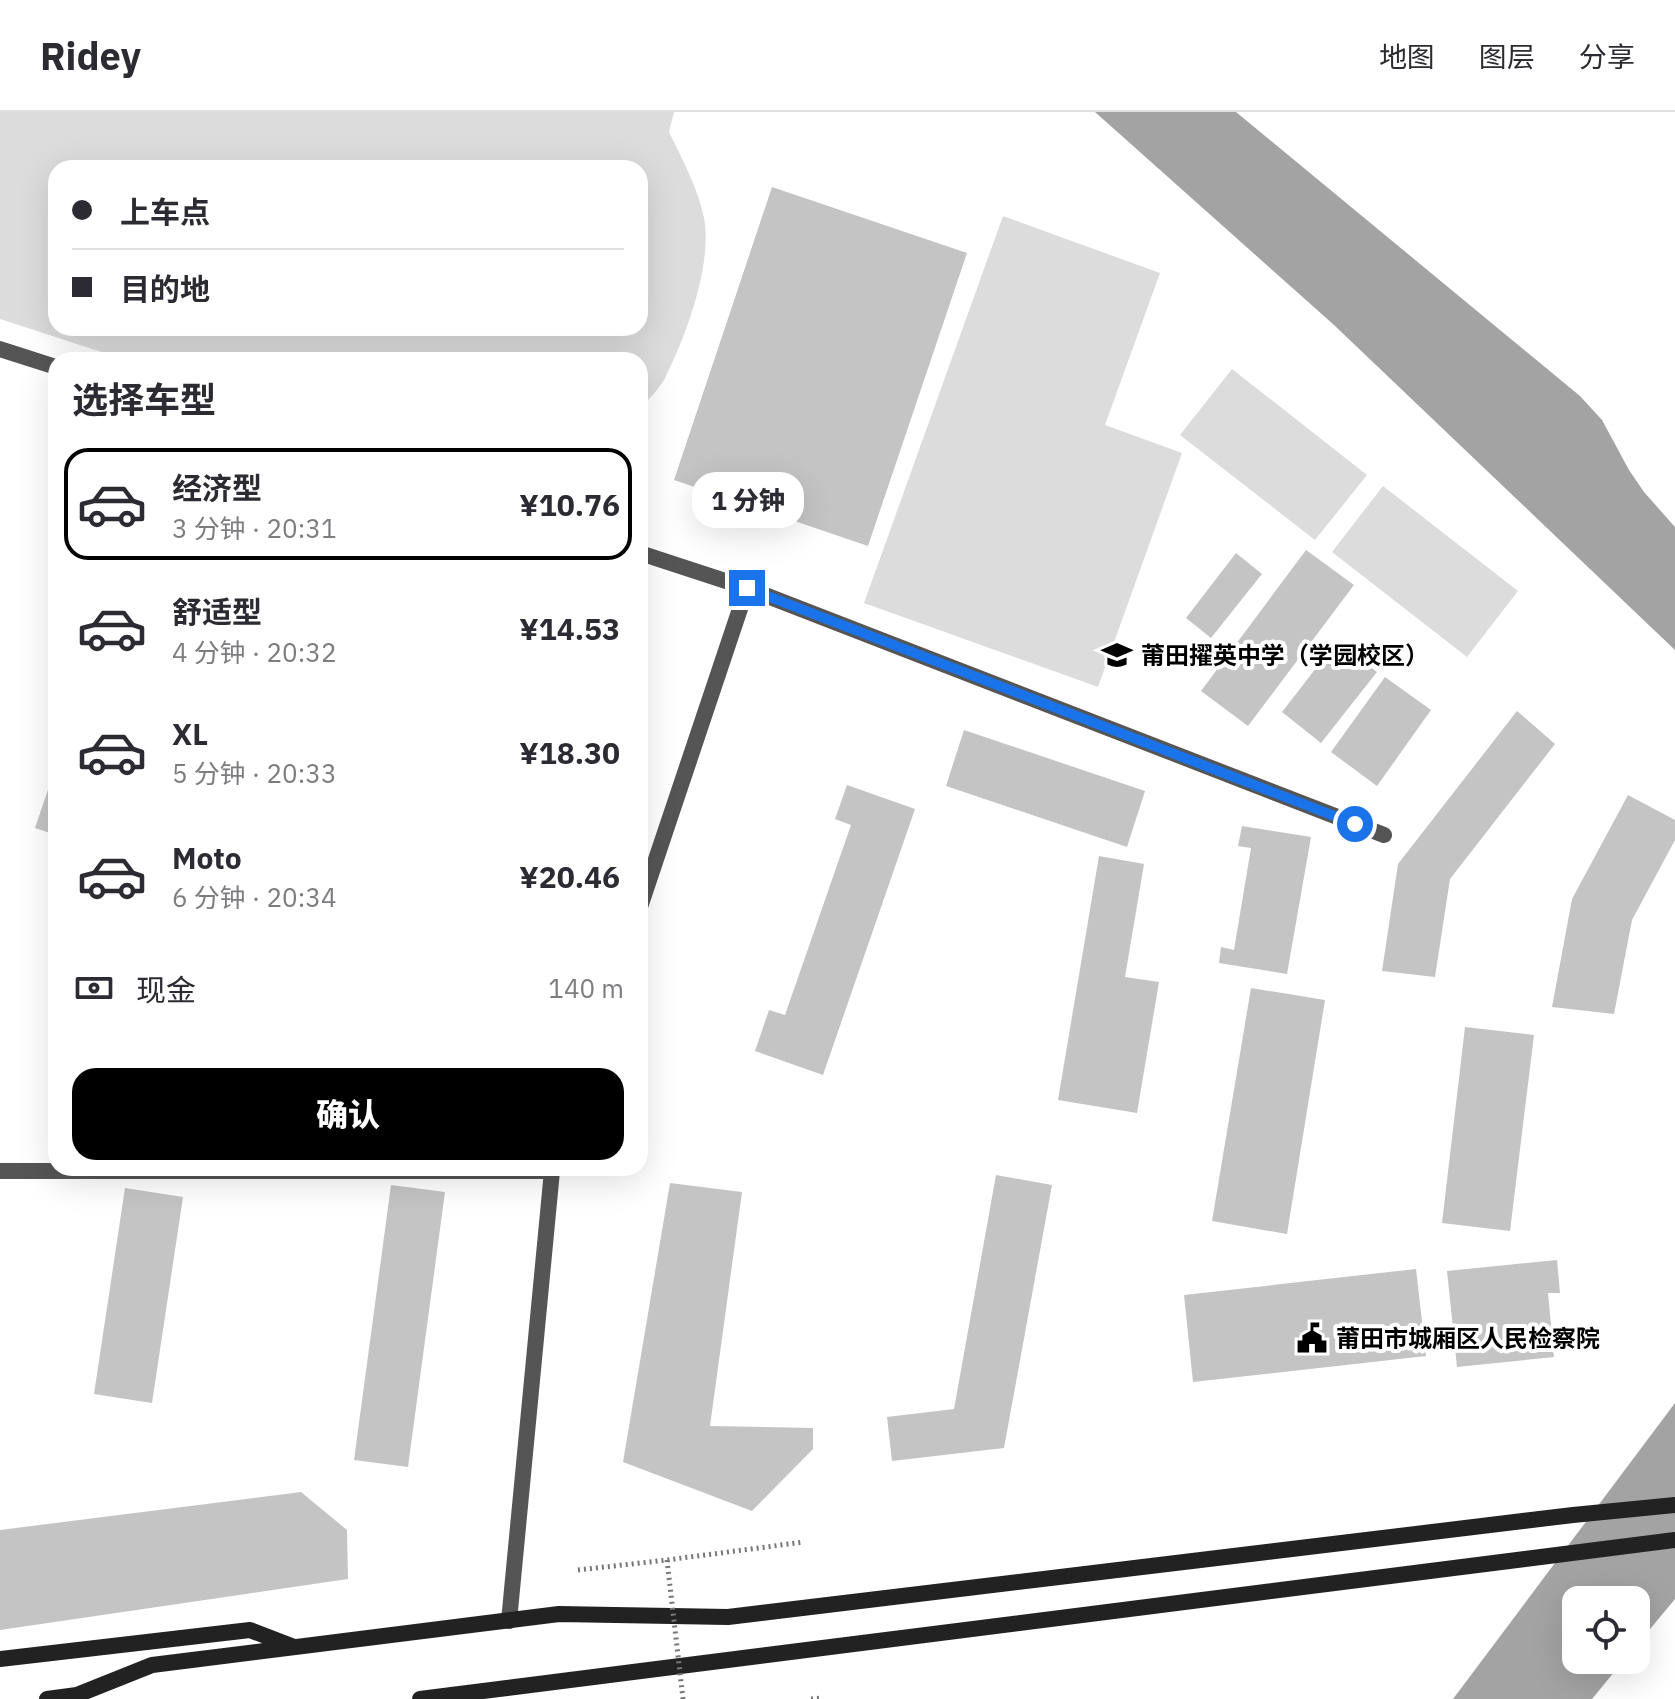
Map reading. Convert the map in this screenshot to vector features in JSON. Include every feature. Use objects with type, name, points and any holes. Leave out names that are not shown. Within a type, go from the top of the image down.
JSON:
[{"type":"main road","points":[[47,1699],[77,1695],[152,1665],[559,1614],[728,1617],[1675,1505]]},
{"type":"main road","points":[[420,1699],[1675,1540]]},
{"type":"main road","points":[[0,1659],[250,1630],[296,1648]]},
{"type":"street","points":[[0,349],[48,364]]},
{"type":"street","points":[[648,556],[747,588],[1384,835]]},
{"type":"street","points":[[648,883],[747,588]]},
{"type":"street","points":[[0,1171],[48,1171]]},
{"type":"street","points":[[509,1621],[551,1176]]},
{"type":"path","points":[[578,1570],[804,1542]]},
{"type":"path","points":[[667,1560],[683,1699]]},
{"type":"path","points":[[811,1699],[823,1698]]},
{"type":"shaded area","points":[[0,112],[674,112],[669,132],[694,185],[704,218],[704,257],[695,301],[664,380],[648,400],[648,352],[101,352],[52,336],[648,336],[648,160],[48,160],[48,335],[0,319]]},
{"type":"shaded area","points":[[1095,112],[1236,112],[1580,396],[1602,420],[1644,492],[1675,527],[1675,650],[1334,325]]},
{"type":"shaded area","points":[[1003,216],[1160,273],[1105,425],[1182,453],[1098,687],[864,603]]},
{"type":"shaded area","points":[[1232,369],[1367,475],[1315,540],[1180,435]]},
{"type":"shaded area","points":[[1383,486],[1518,591],[1467,657],[1332,552]]},
{"type":"shaded area","points":[[1675,1403],[1675,1599],[1650,1629],[1650,1586],[1562,1586],[1562,1674],[1613,1674],[1592,1699],[1453,1699]]},
{"type":"building","points":[[772,187],[967,253],[868,546],[674,480]]},
{"type":"building","points":[[1306,550],[1354,585],[1248,726],[1201,691]]},
{"type":"building","points":[[1236,553],[1262,574],[1211,638],[1186,618]]},
{"type":"building","points":[[1337,641],[1377,672],[1321,743],[1282,712]]},
{"type":"building","points":[[1385,677],[1431,710],[1377,786],[1331,752]]},
{"type":"building","points":[[1517,711],[1555,744],[1450,879],[1435,977],[1382,971],[1398,864]]},
{"type":"building","points":[[964,730],[1145,791],[1127,847],[946,786]]},
{"type":"building","points":[[847,785],[915,809],[823,1075],[755,1051],[769,1010],[785,1015],[851,825],[835,819]]},
{"type":"building","points":[[48,790],[48,832],[35,828]]},
{"type":"building","points":[[1628,795],[1675,820],[1675,840],[1632,920],[1614,1014],[1552,1007],[1572,899]]},
{"type":"building","points":[[1242,826],[1311,837],[1287,974],[1219,963],[1221,947],[1234,950],[1251,848],[1238,846]]},
{"type":"building","points":[[1099,856],[1144,864],[1125,977],[1159,982],[1137,1113],[1058,1100]]},
{"type":"building","points":[[1251,988],[1325,1000],[1287,1234],[1212,1221]]},
{"type":"building","points":[[1465,1027],[1534,1035],[1510,1231],[1442,1223]]},
{"type":"building","points":[[996,1175],[1052,1185],[1004,1448],[892,1461],[887,1417],[954,1409]]},
{"type":"building","points":[[670,1183],[742,1192],[710,1426],[813,1428],[813,1449],[752,1511],[623,1462]]},
{"type":"building","points":[[391,1185],[445,1192],[408,1467],[354,1460]]},
{"type":"building","points":[[125,1188],[183,1197],[152,1403],[94,1394]]},
{"type":"building","points":[[1557,1260],[1560,1293],[1548,1293],[1554,1357],[1457,1367],[1447,1271]]},
{"type":"building","points":[[1416,1269],[1426,1356],[1193,1382],[1184,1295]]},
{"type":"building","points":[[301,1492],[347,1530],[348,1579],[0,1630],[0,1530]]},
{"type":"place","name":"莆田擢英中学（学园校区）","points":[[1117,655]]},
{"type":"place","name":"莆田市城厢区人民检察院","points":[[1312,1338]]},
{"type":"route","points":[[747,588],[1355,824]]}]
